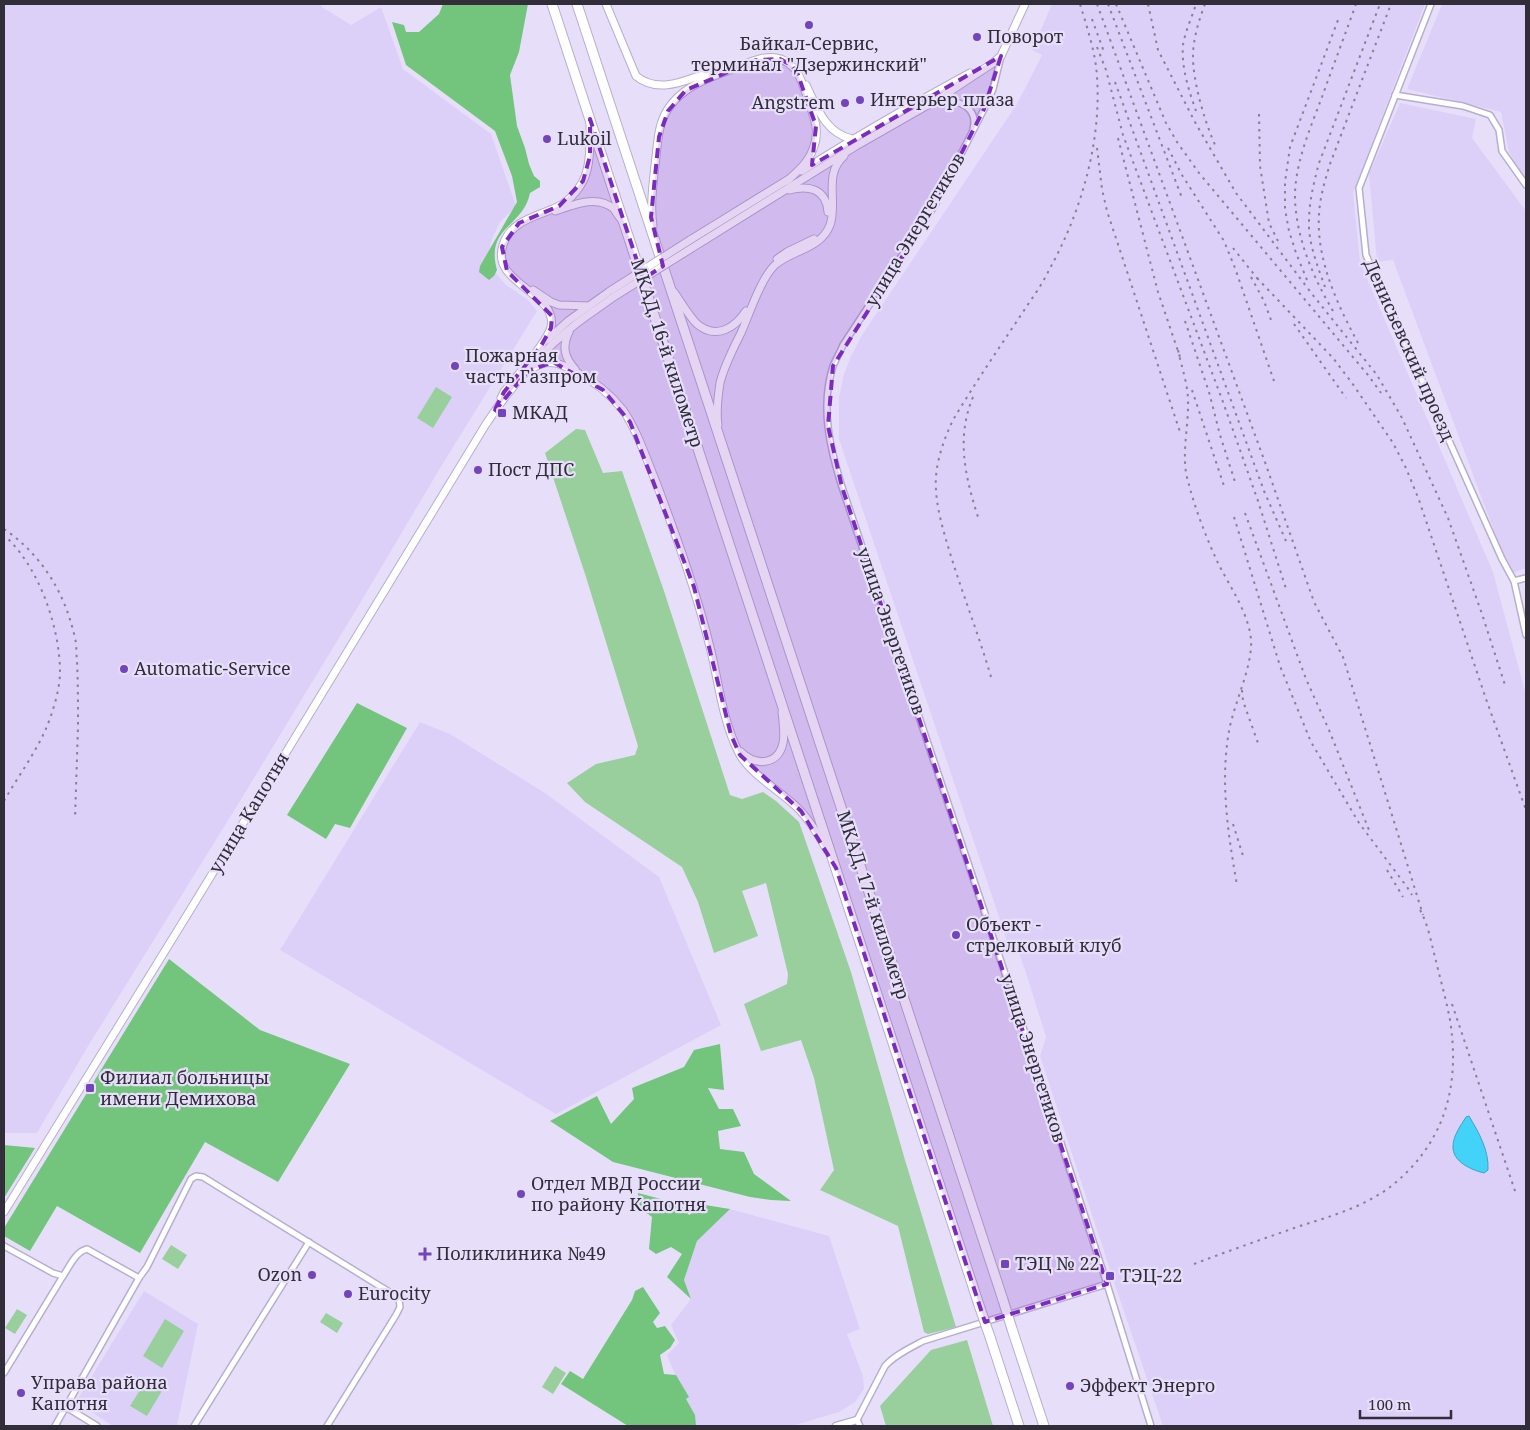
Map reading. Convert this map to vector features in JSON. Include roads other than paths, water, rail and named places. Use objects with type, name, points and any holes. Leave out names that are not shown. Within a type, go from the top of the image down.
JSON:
[{"type":"highway","name":"МКАД, 16-й километр","points":[[552,4],[782,702]]},
{"type":"highway","name":"МКАД, 16-й километр","points":[[577,4],[721,442]]},
{"type":"highway","name":"МКАД, 17-й километр","points":[[721,442],[1044,1426]]},
{"type":"highway","name":"МКАД, 17-й километр","points":[[782,702],[1019,1426]]},
{"type":"main road","points":[[606,4],[636,76],[644,82],[650,85],[664,86],[755,58],[781,57],[792,62],[799,71],[821,116],[840,136],[854,143]]},
{"type":"main road","name":"улица Энергетиков","points":[[1001,56],[1025,4]]},
{"type":"main road","points":[[493,412],[552,345],[611,294],[690,240],[1001,56]]},
{"type":"main road","points":[[493,412],[504,392],[541,346],[568,321],[589,306],[692,248],[854,143],[928,104],[983,71],[1001,56]]},
{"type":"main road","points":[[655,241],[651,216],[652,191],[662,122],[674,101],[686,90],[702,80],[756,60],[770,58],[780,59],[797,72],[814,118],[816,135],[810,158],[787,181]]},
{"type":"main road","points":[[541,346],[551,328],[552,316],[545,305],[507,271],[501,256],[502,247],[511,230],[519,223],[559,206],[583,181],[588,170],[590,156],[590,119]]},
{"type":"main road","points":[[721,442],[717,419],[720,383],[757,295],[767,276],[775,266],[817,242],[824,235],[830,225],[832,215],[831,190],[835,168],[854,143]]},
{"type":"main road","points":[[669,284],[690,316],[703,328],[716,332],[733,327],[749,306],[765,274],[775,261],[786,252],[813,240],[826,227],[828,208],[822,194],[816,190],[802,187],[781,192]]},
{"type":"main road","points":[[589,306],[560,305],[551,302],[533,290],[510,267],[505,257],[505,247],[509,237],[514,230],[535,218],[587,201],[604,203],[614,209],[625,225]]},
{"type":"main road","points":[[572,327],[567,337],[564,351],[569,362],[579,374]]},
{"type":"main road","points":[[528,371],[539,364],[547,362],[560,363],[612,398],[630,422],[672,525],[694,587],[711,649],[730,735],[744,761],[800,811],[819,837],[836,868]]},
{"type":"main road","name":"улица Капотня","points":[[4,1212],[188,914],[493,412]]},
{"type":"main road","points":[[736,747],[750,760],[756,762],[763,763],[776,756],[781,751],[784,739],[782,702]]},
{"type":"street","name":"Денисьевский проезд","points":[[1430,4],[1359,188],[1366,255],[1514,582],[1526,635]]},
{"type":"street","name":"улица Энергетиков","points":[[1001,56],[993,89],[970,139],[935,205],[843,345],[833,366],[827,405],[828,426],[833,456],[842,488],[940,778],[1152,1426]]},
{"type":"street","points":[[1395,95],[1463,106],[1490,115],[1499,130],[1502,151],[1526,185]]},
{"type":"street","points":[[928,104],[952,101],[959,102],[967,107],[973,116],[974,124],[970,139]]},
{"type":"street","points":[[1514,582],[1526,578]]},
{"type":"street","points":[[55,1426],[147,1267],[192,1179],[196,1176],[203,1177],[399,1298],[400,1302],[396,1315],[328,1426]]},
{"type":"street","points":[[194,1426],[309,1242]]},
{"type":"street","points":[[4,1246],[53,1273],[63,1276]]},
{"type":"street","points":[[4,1373],[76,1254],[81,1250],[87,1249],[139,1278]]},
{"type":"street","points":[[836,1426],[858,1423],[885,1366],[891,1359],[912,1346],[1107,1284]]},
{"type":"street","points":[[66,1407],[98,1426]]},
{"type":"water","points":[[1469,1116],[1480,1135],[1487,1156],[1488,1170],[1484,1173],[1474,1170],[1459,1161],[1454,1152],[1453,1142],[1466,1117]]},
{"type":"railway","points":[[991,677],[943,530],[937,497],[936,472],[943,445],[953,420],[1043,281],[1061,247],[1080,198],[1088,172],[1093,145],[1097,119],[1098,92],[1095,58],[1080,4]]},
{"type":"railway","points":[[1097,4],[1266,465],[1314,602],[1343,657],[1423,915]]},
{"type":"railway","points":[[1108,4],[1182,198]]},
{"type":"railway","points":[[1116,4],[1166,123],[1177,142],[1199,173],[1381,393]]},
{"type":"railway","points":[[1148,4],[1158,50],[1196,124],[1236,193],[1312,294],[1377,375],[1402,418],[1448,518],[1505,685]]},
{"type":"railway","points":[[1196,4],[1185,35],[1183,62],[1196,111]]},
{"type":"railway","points":[[1205,4],[1196,34],[1193,64],[1200,101],[1216,147]]},
{"type":"railway","points":[[1333,311],[1307,258],[1296,215],[1295,187],[1304,147],[1356,4]]},
{"type":"railway","points":[[1325,287],[1310,238],[1309,214],[1312,192],[1319,163],[1380,4]]},
{"type":"railway","points":[[1358,343],[1336,297],[1324,264],[1319,231],[1319,214],[1330,164],[1391,4]]},
{"type":"railway","points":[[1092,19],[1104,52]]},
{"type":"railway","points":[[1307,280],[1289,231],[1285,209],[1285,182],[1290,147],[1338,20]]},
{"type":"railway","points":[[1097,47],[1106,70],[1123,135],[1223,402],[1258,501],[1287,592]]},
{"type":"railway","points":[[1115,82],[1264,491],[1286,541]]},
{"type":"railway","points":[[1259,114],[1260,166],[1269,223],[1278,241]]},
{"type":"railway","points":[[1118,138],[1158,292],[1180,357]]},
{"type":"railway","points":[[1097,148],[1107,211],[1181,435]]},
{"type":"railway","points":[[1168,148],[1182,175],[1224,241],[1275,384]]},
{"type":"railway","points":[[1233,248],[1261,283]]},
{"type":"railway","points":[[1251,277],[1264,301],[1271,320]]},
{"type":"railway","points":[[1257,278],[1333,358],[1393,443],[1406,468],[1419,500],[1486,699],[1526,810]]},
{"type":"railway","points":[[1185,321],[1209,392],[1236,485]]},
{"type":"railway","points":[[1294,324],[1346,398]]},
{"type":"railway","points":[[1178,350],[1188,399],[1185,454],[1188,481],[1205,533],[1242,609],[1251,639],[1249,661],[1231,720],[1226,750],[1226,808],[1237,885]]},
{"type":"railway","points":[[1192,390],[1225,489]]},
{"type":"railway","points":[[973,397],[965,427],[964,457],[969,487],[978,517]]},
{"type":"railway","points":[[1245,513],[1306,679],[1329,730],[1369,830]]},
{"type":"railway","points":[[1234,517],[1280,666],[1311,742],[1359,823],[1412,895]]},
{"type":"railway","points":[[4,529],[18,539],[41,563],[58,591],[71,621],[75,638],[77,669],[78,727],[75,819]]},
{"type":"railway","points":[[4,801],[45,731],[59,687],[60,672],[59,655],[52,619],[39,583],[30,567],[8,539]]},
{"type":"railway","points":[[1242,690],[1243,701],[1258,743]]},
{"type":"railway","points":[[1233,824],[1244,859]]},
{"type":"railway","points":[[1387,870],[1403,897]]},
{"type":"railway","points":[[1194,1264],[1339,1213],[1369,1200],[1386,1190],[1405,1174],[1422,1155],[1433,1138],[1442,1120],[1448,1101],[1453,1062],[1452,1041],[1450,1020],[1443,989],[1429,933],[1420,910]]},
{"type":"railway","points":[[1452,1004],[1516,1194]]},
{"type":"place","name":"Байкал-Сервис, терминал \"Дзержинский\"","points":[[809,25]]},
{"type":"place","name":"Поворот","points":[[977,37]]},
{"type":"place","name":"Интерьер плаза","points":[[860,100]]},
{"type":"place","name":"Angstrem","points":[[845,103]]},
{"type":"place","name":"Lukoil","points":[[547,139]]},
{"type":"place","name":"Пожарная часть Газпром","points":[[455,366]]},
{"type":"place","name":"МКАД","points":[[502,413]]},
{"type":"place","name":"Пост ДПС","points":[[478,470]]},
{"type":"place","name":"Automatic-Service","points":[[124,669]]},
{"type":"place","name":"Объект - стрелковый клуб","points":[[956,935]]},
{"type":"place","name":"Филиал больницы имени Демихова","points":[[90,1088]]},
{"type":"place","name":"Отдел МВД России по району Капотня","points":[[521,1194]]},
{"type":"place","name":"Поликлиника №49","points":[[425,1254]]},
{"type":"place","name":"ТЭЦ № 22","points":[[1005,1264]]},
{"type":"place","name":"Ozon","points":[[312,1275]]},
{"type":"place","name":"ТЭЦ-22","points":[[1110,1276]]},
{"type":"place","name":"Eurocity","points":[[348,1294]]},
{"type":"place","name":"Эффект Энерго","points":[[1070,1386]]},
{"type":"place","name":"Управа района Капотня","points":[[21,1393]]}]
